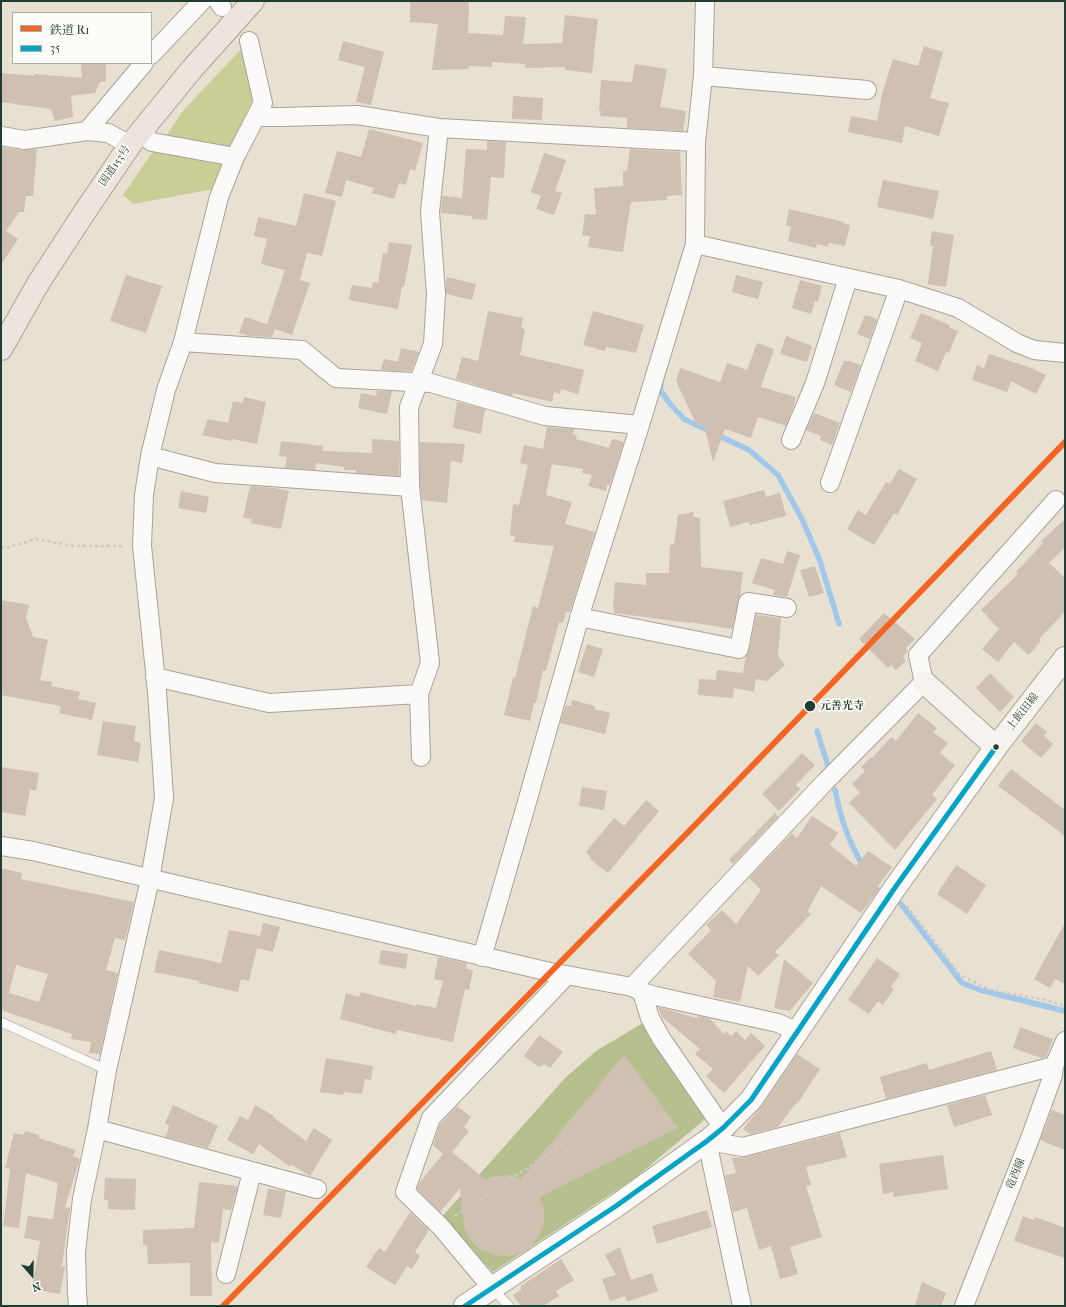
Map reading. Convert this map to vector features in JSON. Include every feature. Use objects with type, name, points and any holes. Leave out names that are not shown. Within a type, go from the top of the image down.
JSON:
[{"type":"highway","name":"国道153号","points":[[1,349],[40,282],[84,213],[135,139],[192,69],[253,1]]},
{"type":"main road","name":"上飯田線","points":[[996,747],[1065,658]]},
{"type":"main road","points":[[924,682],[996,747]]},
{"type":"street","points":[[152,54],[202,1]]},
{"type":"street","points":[[482,957],[579,617],[640,425],[695,244],[696,142],[703,76],[705,1]]},
{"type":"street","points":[[78,1306],[76,1252],[82,1199],[97,1129],[107,1070],[150,879],[164,798],[155,677],[142,546],[144,495],[150,456],[166,390],[183,342],[219,197],[235,157],[263,103],[250,41]]},
{"type":"street","points":[[87,131],[143,64]]},
{"type":"street","points":[[703,76],[867,90]]},
{"type":"street","points":[[257,116],[280,117],[357,115],[439,128],[696,142]]},
{"type":"street","points":[[421,757],[419,694],[430,663],[410,487],[408,407],[433,344],[436,294],[430,212],[439,128]]},
{"type":"street","points":[[1,136],[25,140],[87,131],[108,133],[235,157]]},
{"type":"street","points":[[695,244],[900,289],[958,308],[1018,343],[1034,350],[1065,353]]},
{"type":"street","points":[[791,440],[815,383],[848,278]]},
{"type":"street","points":[[830,483],[900,289]]},
{"type":"street","points":[[183,342],[302,350],[336,378],[431,383],[545,416],[640,425]]},
{"type":"street","points":[[150,456],[215,473],[410,487]]},
{"type":"street","points":[[637,990],[825,782],[924,682],[918,655],[1056,500]]},
{"type":"street","points":[[579,617],[739,649],[748,602],[787,608]]},
{"type":"street","points":[[155,677],[269,703],[419,694]]},
{"type":"street","points":[[465,1306],[616,1206],[723,1128],[751,1100],[894,889],[996,747]]},
{"type":"street","points":[[1,846],[33,851],[482,957],[637,990],[778,1023],[798,1032]]},
{"type":"street","points":[[492,1288],[440,1226],[405,1192],[431,1118],[567,975]]},
{"type":"street","points":[[637,990],[661,1038],[723,1128]]},
{"type":"street","name":"竜西線","points":[[964,1306],[1056,1073],[1065,1041]]},
{"type":"street","points":[[706,1141],[743,1147],[1056,1073]]},
{"type":"street","points":[[97,1129],[316,1189]]},
{"type":"street","points":[[706,1141],[742,1306]]},
{"type":"street","points":[[226,1274],[252,1172]]},
{"type":"lane","points":[[1,1022],[107,1070]]},
{"type":"lane","points":[[492,1288],[509,1306]]},
{"type":"path","points":[[1,546],[6,548],[36,539],[74,546],[142,546]]},
{"type":"path","points":[[894,889],[961,976],[991,990],[1046,1000],[1065,1006]]},
{"type":"path","points":[[440,1226],[583,1131]]},
{"type":"green space","points":[[241,49],[253,99],[231,148],[168,139],[167,135],[182,112]]},
{"type":"green space","points":[[154,150],[215,159],[222,165],[214,189],[133,204],[123,195]]},
{"type":"green space","points":[[643,1023],[710,1115],[635,1178],[493,1272],[440,1219],[565,1078],[596,1051]]},
{"type":"building","points":[[410,1],[469,1],[468,33],[503,35],[505,16],[526,17],[523,44],[562,43],[565,15],[598,19],[592,73],[565,70],[565,67],[525,68],[525,64],[492,62],[492,67],[469,66],[468,69],[432,70],[438,24],[410,22]]},
{"type":"building","points":[[343,41],[384,52],[371,105],[356,102],[365,67],[338,60]]},
{"type":"building","points":[[924,46],[943,52],[930,98],[949,103],[939,136],[905,126],[902,143],[848,132],[851,116],[877,121],[882,94],[893,59],[918,66]]},
{"type":"building","points":[[81,64],[106,64],[106,81],[100,82],[95,93],[71,96],[73,117],[55,121],[51,109],[1,102],[1,73],[82,78]]},
{"type":"building","points":[[635,64],[667,69],[660,107],[686,111],[683,131],[627,128],[627,118],[600,116],[601,80],[632,82]]},
{"type":"building","points":[[513,96],[543,98],[542,120],[512,119]]},
{"type":"building","points":[[369,129],[423,143],[415,171],[410,169],[406,185],[399,183],[394,199],[372,193],[374,188],[346,180],[342,197],[325,193],[337,151],[361,157]]},
{"type":"building","points":[[487,141],[506,142],[504,178],[491,177],[487,220],[472,219],[472,216],[441,213],[442,196],[462,198],[466,149],[487,150]]},
{"type":"building","points":[[1,147],[24,150],[37,149],[33,196],[26,196],[24,212],[19,212],[6,231],[18,239],[1,265]]},
{"type":"building","points":[[630,149],[680,152],[682,195],[667,196],[667,200],[631,202],[623,252],[588,247],[590,236],[582,235],[585,214],[596,215],[594,188],[623,186],[623,171],[627,171]]},
{"type":"building","points":[[544,153],[566,160],[555,191],[562,193],[554,215],[536,209],[541,196],[531,192]]},
{"type":"building","points":[[883,180],[939,191],[933,219],[877,207]]},
{"type":"building","points":[[304,193],[336,201],[322,256],[307,253],[300,280],[310,283],[292,335],[275,329],[272,337],[249,336],[239,333],[245,317],[267,324],[285,270],[261,264],[267,239],[254,236],[258,217],[296,226]]},
{"type":"building","points":[[789,209],[844,222],[844,224],[850,225],[845,246],[829,243],[828,247],[817,244],[816,248],[788,241],[791,227],[786,225]]},
{"type":"building","points":[[932,231],[954,235],[946,287],[928,284],[933,246],[930,246]]},
{"type":"building","points":[[389,242],[412,245],[398,309],[349,300],[352,285],[372,288],[373,282],[378,283],[383,253],[387,254]]},
{"type":"building","points":[[126,275],[162,286],[146,333],[110,321]]},
{"type":"building","points":[[736,275],[763,282],[758,299],[732,292]]},
{"type":"building","points":[[447,277],[476,284],[472,300],[446,294]]},
{"type":"building","points":[[800,280],[822,286],[818,302],[815,301],[811,314],[792,308]]},
{"type":"building","points":[[488,311],[523,318],[521,328],[525,329],[520,355],[584,370],[578,394],[561,389],[560,394],[554,392],[552,402],[513,393],[512,396],[456,379],[462,357],[478,361]]},
{"type":"building","points":[[593,311],[644,325],[636,353],[606,347],[605,351],[583,345]]},
{"type":"building","points":[[921,313],[950,325],[949,327],[958,331],[949,353],[946,352],[938,371],[915,361],[922,343],[910,338]]},
{"type":"building","points":[[865,315],[877,319],[870,339],[857,334]]},
{"type":"building","points":[[786,336],[812,346],[807,362],[780,354]]},
{"type":"building","points":[[757,343],[774,349],[761,387],[796,397],[794,405],[786,426],[758,417],[751,438],[725,429],[713,462],[704,425],[697,426],[676,381],[680,368],[720,382],[727,363],[747,370]]},
{"type":"building","points":[[401,348],[419,352],[411,371],[396,371]]},
{"type":"building","points":[[989,354],[1031,368],[1046,375],[1036,394],[1011,381],[1007,392],[972,380],[977,365],[984,368]]},
{"type":"building","points":[[384,359],[398,362],[396,371],[381,370]]},
{"type":"building","points":[[844,361],[850,361],[861,365],[851,392],[834,385]]},
{"type":"building","points":[[377,391],[392,391],[387,414],[358,408],[361,393],[376,396]]},
{"type":"building","points":[[244,397],[266,402],[257,444],[232,439],[231,441],[202,435],[208,419],[228,423],[233,401],[243,403]]},
{"type":"building","points":[[457,402],[485,409],[481,434],[453,428]]},
{"type":"building","points":[[814,413],[840,423],[832,445],[820,440],[821,436],[806,430]]},
{"type":"building","points":[[547,427],[574,429],[573,435],[577,435],[576,439],[609,448],[612,439],[624,442],[610,485],[607,485],[606,491],[588,486],[592,475],[582,473],[583,469],[552,464],[546,495],[572,502],[565,524],[595,532],[570,612],[566,612],[563,623],[559,622],[546,671],[543,670],[536,703],[534,703],[530,721],[504,715],[533,606],[538,608],[554,546],[514,542],[515,536],[510,535],[513,504],[519,505],[528,465],[520,463],[524,445],[543,449]]},
{"type":"building","points":[[372,439],[399,441],[399,476],[356,473],[356,470],[344,470],[344,467],[316,463],[315,470],[285,468],[287,457],[279,456],[281,441],[323,446],[322,451],[372,453]]},
{"type":"building","points":[[420,442],[465,444],[462,463],[451,461],[447,503],[422,500],[420,486]]},
{"type":"building","points":[[899,469],[917,479],[897,515],[894,513],[874,545],[847,529],[858,510],[866,515],[886,482],[890,484]]},
{"type":"building","points":[[250,486],[289,491],[281,529],[251,523],[252,519],[243,518]]},
{"type":"building","points":[[764,490],[766,497],[780,493],[786,516],[750,525],[749,522],[730,527],[723,501]]},
{"type":"building","points":[[181,491],[209,497],[206,513],[178,508]]},
{"type":"building","points":[[693,512],[694,517],[700,518],[701,567],[743,572],[740,596],[732,629],[690,622],[614,613],[615,582],[646,585],[646,573],[669,573],[670,545],[674,544],[678,515]]},
{"type":"building","points":[[1065,519],[1065,548],[1049,563],[1065,578],[1065,612],[1039,639],[1041,641],[1029,655],[1014,642],[998,662],[982,649],[999,629],[981,610],[1018,574],[1016,572],[1043,543],[1041,541]]},
{"type":"building","points":[[787,551],[800,555],[787,597],[773,595],[775,590],[752,583],[761,558],[783,564]]},
{"type":"building","points":[[815,566],[824,593],[809,597],[800,570]]},
{"type":"building","points":[[1,600],[29,605],[26,618],[33,637],[48,640],[40,680],[52,682],[51,686],[80,692],[78,699],[96,703],[92,720],[59,713],[61,706],[1,695]]},
{"type":"building","points":[[884,613],[915,639],[906,648],[908,651],[903,657],[906,661],[896,670],[891,665],[888,668],[859,639]]},
{"type":"building","points":[[756,615],[781,618],[778,656],[785,665],[767,681],[756,679],[754,692],[734,688],[733,698],[698,695],[699,679],[716,680],[717,670],[743,673]]},
{"type":"building","points":[[587,644],[603,649],[594,677],[578,672]]},
{"type":"building","points":[[990,673],[1014,697],[1000,712],[976,688]]},
{"type":"building","points":[[572,700],[595,706],[594,709],[610,713],[605,734],[560,723],[566,705],[571,706]]},
{"type":"building","points":[[918,713],[937,728],[933,732],[948,743],[940,753],[955,765],[932,795],[937,799],[895,850],[849,803],[860,793],[852,784],[865,771],[861,767],[871,757],[872,758],[891,737],[896,741]]},
{"type":"building","points":[[103,721],[136,726],[134,741],[141,743],[138,762],[97,755]]},
{"type":"building","points":[[1036,723],[1047,732],[1044,736],[1053,744],[1041,758],[1021,741]]},
{"type":"building","points":[[802,753],[815,765],[796,785],[800,789],[779,811],[762,794]]},
{"type":"building","points":[[1,767],[39,773],[36,791],[30,790],[25,816],[1,812]]},
{"type":"building","points":[[1011,769],[1065,810],[1065,836],[998,786]]},
{"type":"building","points":[[582,787],[607,791],[604,810],[579,806]]},
{"type":"building","points":[[646,800],[659,811],[608,873],[590,859],[591,858],[586,852],[614,818],[624,826]]},
{"type":"building","points":[[775,813],[778,817],[733,864],[729,860]]},
{"type":"building","points":[[812,816],[838,833],[830,845],[856,866],[868,851],[892,867],[878,886],[880,888],[861,913],[821,886],[807,912],[811,914],[775,952],[779,955],[758,976],[748,966],[740,1002],[713,997],[716,981],[688,954],[711,930],[706,925],[722,910],[736,924],[761,890],[749,878],[792,833],[797,838]]},
{"type":"building","points":[[956,865],[986,885],[967,914],[937,894]]},
{"type":"building","points":[[1,868],[22,873],[21,879],[134,902],[125,940],[115,938],[106,970],[118,973],[100,1054],[89,1053],[91,1042],[71,1039],[72,1034],[1,1010]],"holes":[[[16,965],[48,974],[39,1002],[9,993]]]},
{"type":"building","points":[[263,923],[280,927],[273,952],[257,948],[249,981],[241,979],[238,992],[199,983],[199,981],[154,972],[159,950],[221,963],[229,930],[260,936]]},
{"type":"building","points":[[1065,923],[1065,984],[1055,979],[1050,988],[1034,979]]},
{"type":"building","points":[[381,950],[408,954],[406,969],[379,964]]},
{"type":"building","points":[[438,957],[467,963],[466,969],[473,970],[469,990],[465,989],[453,1042],[397,1030],[396,1034],[340,1019],[346,993],[359,997],[361,992],[416,1006],[416,1004],[436,1008],[443,981],[434,979]]},
{"type":"building","points":[[877,958],[900,974],[891,987],[894,989],[883,1005],[878,1001],[869,1014],[848,1000]]},
{"type":"building","points":[[784,959],[813,983],[790,1011],[774,1008]]},
{"type":"building","points":[[658,1007],[697,1018],[698,1016],[709,1018],[724,1034],[726,1031],[731,1036],[736,1031],[745,1040],[751,1033],[765,1046],[724,1093],[706,1076],[713,1069],[695,1054],[700,1049],[662,1017]]},
{"type":"building","points":[[1020,1027],[1053,1039],[1046,1057],[1041,1058],[1013,1048]]},
{"type":"building","points":[[539,1035],[563,1052],[550,1068],[544,1064],[539,1067],[524,1056]]},
{"type":"building","points":[[991,1051],[997,1070],[886,1099],[880,1077],[927,1063],[929,1070]]},
{"type":"building","points":[[797,1054],[820,1069],[797,1104],[796,1103],[778,1127],[750,1134],[743,1129],[761,1107]]},
{"type":"building","points":[[624,1055],[678,1128],[540,1197],[544,1209],[544,1222],[540,1234],[525,1252],[507,1256],[493,1255],[480,1249],[470,1240],[464,1227],[460,1188],[440,1212],[417,1189],[419,1183],[443,1154],[433,1145],[439,1126],[457,1106],[471,1117],[464,1127],[469,1131],[452,1152],[485,1179],[509,1175],[521,1179]]},
{"type":"building","points":[[326,1058],[373,1066],[371,1080],[365,1079],[362,1094],[344,1092],[343,1095],[320,1092]]},
{"type":"building","points":[[985,1095],[992,1115],[954,1127],[947,1105]]},
{"type":"building","points":[[173,1105],[218,1126],[208,1148],[166,1137],[169,1126],[165,1123]]},
{"type":"building","points":[[255,1105],[274,1116],[273,1117],[306,1141],[314,1128],[332,1140],[310,1176],[290,1164],[290,1167],[259,1144],[253,1154],[227,1140],[240,1116],[248,1120]]},
{"type":"building","points":[[1052,1110],[1065,1115],[1065,1150],[1040,1140]]},
{"type":"building","points":[[25,1131],[39,1135],[39,1138],[76,1150],[73,1156],[80,1159],[65,1207],[70,1208],[62,1266],[65,1267],[60,1294],[32,1289],[40,1241],[24,1238],[28,1216],[53,1219],[58,1183],[26,1173],[19,1228],[3,1226],[10,1169],[5,1168],[14,1133],[24,1135]]},
{"type":"building","points":[[840,1133],[847,1157],[806,1167],[811,1185],[806,1186],[822,1237],[790,1247],[798,1274],[780,1279],[771,1246],[759,1250],[747,1208],[733,1212],[725,1175],[736,1173],[732,1158],[746,1157]]},
{"type":"building","points":[[943,1155],[948,1189],[894,1197],[893,1192],[883,1194],[879,1164]]},
{"type":"building","points":[[105,1178],[136,1179],[135,1210],[108,1209],[108,1200],[104,1200]]},
{"type":"building","points":[[199,1182],[238,1186],[231,1210],[223,1209],[219,1243],[211,1242],[212,1296],[190,1296],[190,1263],[148,1264],[147,1245],[143,1245],[143,1230],[194,1228]]},
{"type":"building","points":[[268,1189],[286,1191],[281,1218],[263,1215]]},
{"type":"building","points":[[707,1210],[712,1227],[657,1244],[652,1226]]},
{"type":"building","points":[[410,1212],[429,1230],[415,1252],[420,1256],[412,1269],[407,1266],[395,1285],[366,1267],[379,1248],[385,1252]]},
{"type":"building","points":[[1023,1216],[1034,1220],[1035,1217],[1065,1228],[1065,1258],[1014,1241]]},
{"type":"building","points":[[620,1247],[631,1280],[652,1273],[658,1291],[630,1301],[627,1301],[625,1296],[610,1301],[602,1279],[616,1275],[605,1255]]},
{"type":"building","points":[[561,1259],[574,1280],[556,1291],[559,1296],[543,1306],[521,1306],[513,1295],[521,1290],[521,1286]]},
{"type":"building","points":[[922,1282],[946,1293],[941,1306],[915,1306]]},
{"type":"waterway","points":[[661,384],[660,390],[684,419],[749,450],[778,475],[803,521],[820,561],[839,624]]},
{"type":"waterway","points":[[817,731],[828,766]]},
{"type":"waterway","points":[[835,790],[847,833],[858,857],[864,866]]},
{"type":"waterway","points":[[901,904],[962,983],[980,990],[1065,1011]]},
{"type":"rail line","name":"R1","points":[[223,1306],[696,824],[1065,442]]},
{"type":"transit line","name":"35","points":[[465,1306],[616,1206],[707,1141],[723,1128],[751,1100],[894,889],[996,747]]},
{"type":"place","name":"元善光寺","points":[[810,706]]}]
